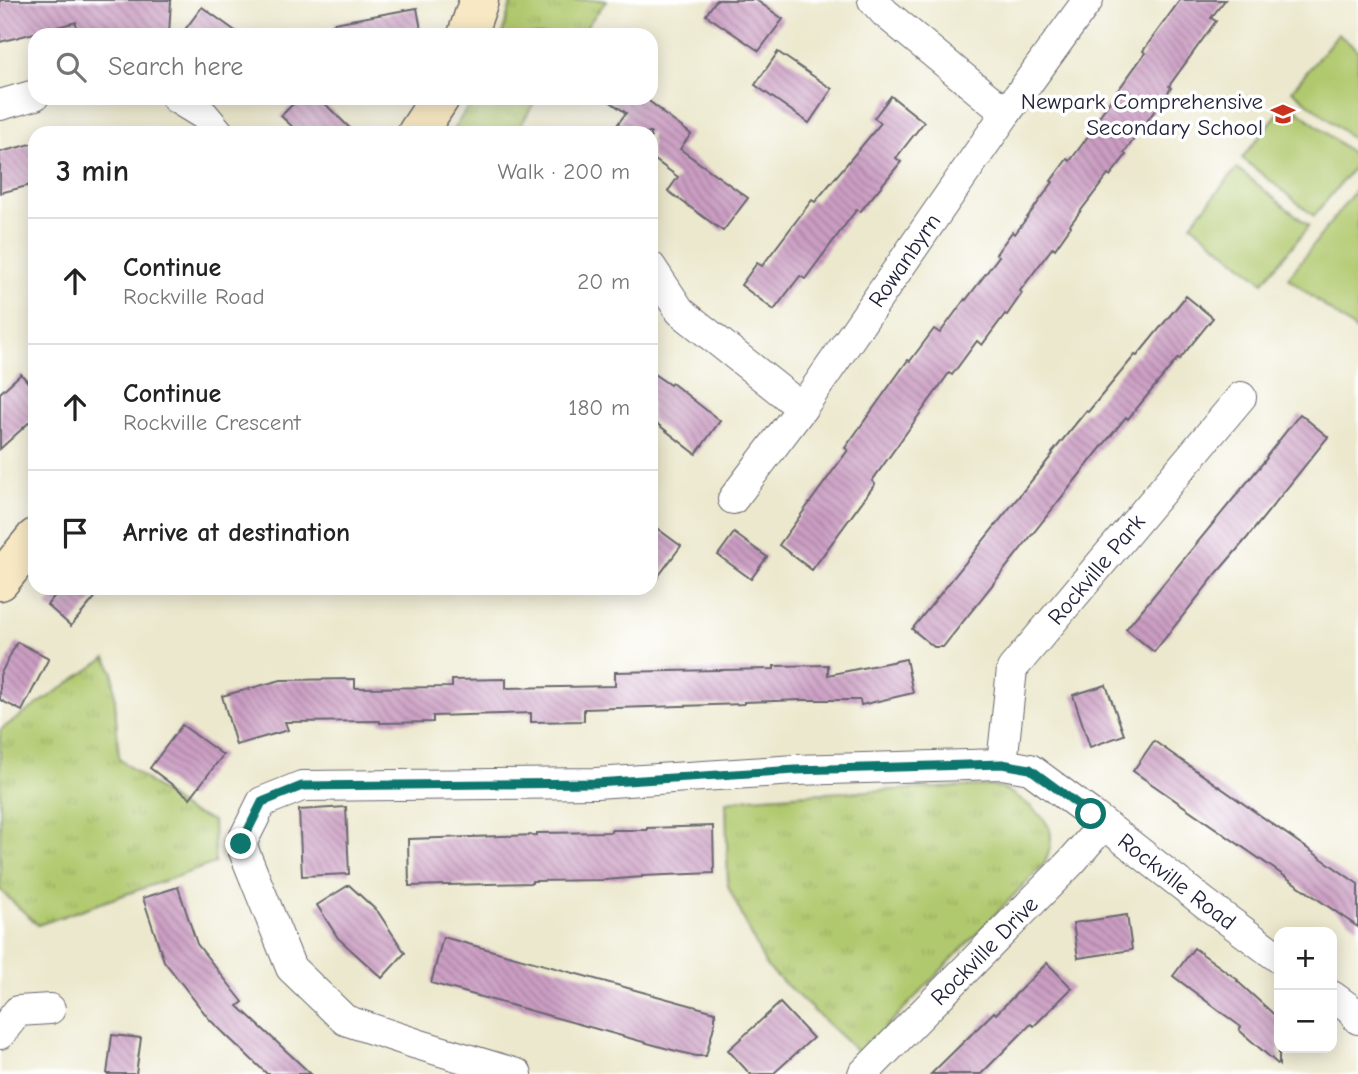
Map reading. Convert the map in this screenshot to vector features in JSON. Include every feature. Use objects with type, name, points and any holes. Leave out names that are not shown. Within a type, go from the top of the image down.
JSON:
[{"type":"main road","points":[[469,28],[479,0]]},
{"type":"main road","points":[[422,126],[435,105]]},
{"type":"main road","points":[[0,581],[28,547]]},
{"type":"street","points":[[873,0],[885,13],[1006,113]]},
{"type":"street","name":"Rowanbyrn","points":[[733,499],[802,408],[1006,113],[1088,0]]},
{"type":"street","points":[[0,106],[28,97]]},
{"type":"street","points":[[188,105],[204,115],[213,126]]},
{"type":"street","points":[[658,278],[680,311],[802,408]]},
{"type":"street","name":"Rockville Park","points":[[1002,764],[1012,669],[1241,397]]},
{"type":"street","name":"Rockville Road","points":[[517,1074],[345,1020],[291,968],[241,844],[262,802],[302,786],[596,783],[795,770],[1002,764],[1030,769],[1274,954]]},
{"type":"street","name":"Rockville Drive","points":[[863,1074],[1072,862],[1104,824]]},
{"type":"street","points":[[1337,1000],[1358,1019]]},
{"type":"street","points":[[0,1034],[18,1011],[50,1009]]},
{"type":"green space","points":[[512,0],[607,0],[585,28],[504,28]]},
{"type":"green space","points":[[1338,34],[1358,50],[1358,143],[1292,90]]},
{"type":"green space","points":[[1287,102],[1358,158],[1358,162],[1314,216],[1242,158]]},
{"type":"green space","points":[[469,105],[533,105],[520,126],[456,126]]},
{"type":"green space","points":[[1237,168],[1309,226],[1263,282],[1191,224]]},
{"type":"green space","points":[[1358,187],[1358,332],[1288,278]]},
{"type":"green space","points":[[106,658],[113,672],[119,759],[187,811],[213,821],[215,863],[38,925],[0,890],[0,730]]},
{"type":"green space","points":[[983,786],[1006,790],[1029,805],[1047,824],[1051,834],[1045,863],[860,1054],[766,966],[728,886],[726,802],[823,793]]},
{"type":"building","points":[[0,0],[171,0],[169,28],[76,28],[76,22],[53,28],[28,28],[28,35],[0,42]]},
{"type":"building","points":[[716,0],[756,0],[783,19],[759,51],[706,15]]},
{"type":"building","points":[[1180,0],[1225,0],[1211,18],[1216,21],[1124,153],[1126,155],[1020,291],[1022,293],[1007,315],[1005,314],[982,345],[977,341],[952,375],[949,373],[872,481],[875,484],[812,570],[779,545],[848,450],[845,448],[908,360],[910,361],[934,329],[940,333],[999,256],[996,254],[1012,232],[1015,234],[1067,159],[1070,161]]},
{"type":"building","points":[[202,7],[231,28],[186,28]]},
{"type":"building","points":[[417,8],[421,28],[334,28],[334,23]]},
{"type":"building","points":[[778,52],[832,89],[809,123],[755,85]]},
{"type":"building","points":[[891,96],[924,122],[896,158],[901,162],[860,212],[857,209],[805,279],[800,276],[774,310],[741,285],[757,263],[762,266],[812,200],[815,202],[881,123],[874,118]]},
{"type":"building","points":[[292,105],[326,105],[348,126],[292,126],[281,116]]},
{"type":"building","points":[[615,105],[654,105],[691,134],[680,149],[748,198],[723,231],[668,191],[678,177],[658,162],[658,126],[616,126],[626,113]]},
{"type":"building","points":[[28,145],[28,186],[0,193],[0,152]]},
{"type":"building","points":[[1186,296],[1213,318],[1128,419],[1126,417],[943,647],[934,647],[912,629],[1086,411],[1088,412],[1135,355],[1137,356]]},
{"type":"building","points":[[21,374],[28,382],[28,423],[0,449],[0,393]]},
{"type":"building","points":[[658,377],[670,385],[672,383],[720,421],[696,454],[658,424]]},
{"type":"building","points":[[1300,414],[1328,437],[1154,652],[1126,629]]},
{"type":"building","points":[[658,529],[681,546],[658,577]]},
{"type":"building","points":[[734,533],[767,557],[751,579],[718,555]]},
{"type":"building","points":[[55,595],[97,595],[71,626],[47,605]]},
{"type":"building","points":[[17,642],[49,658],[22,711],[0,700],[0,675]]},
{"type":"building","points":[[906,659],[913,693],[861,705],[860,700],[801,700],[584,709],[584,721],[531,722],[531,713],[433,716],[433,722],[285,722],[288,730],[236,745],[222,696],[281,680],[355,679],[355,688],[452,687],[452,680],[506,679],[506,688],[615,686],[615,672],[774,669],[774,666],[828,665],[828,675]]},
{"type":"building","points":[[1106,685],[1124,735],[1090,747],[1073,695]]},
{"type":"building","points":[[182,725],[223,755],[190,798],[150,768]]},
{"type":"building","points":[[1154,741],[1358,884],[1358,927],[1133,771]]},
{"type":"building","points":[[346,807],[349,874],[302,876],[299,810]]},
{"type":"building","points":[[713,826],[714,873],[605,880],[409,886],[408,839]]},
{"type":"building","points":[[349,885],[378,912],[405,953],[382,978],[338,938],[317,905]]},
{"type":"building","points":[[178,887],[197,944],[243,1002],[238,1006],[311,1074],[267,1074],[210,1020],[164,961],[143,898]]},
{"type":"building","points":[[1127,915],[1132,950],[1078,958],[1073,923]]},
{"type":"building","points":[[443,937],[715,1012],[706,1056],[676,1051],[431,983]]},
{"type":"building","points":[[1194,948],[1238,980],[1274,1014],[1274,1053],[1279,1053],[1279,1065],[1239,1030],[1241,1027],[1173,976]]},
{"type":"building","points":[[1047,963],[1072,988],[1034,1026],[1031,1024],[981,1074],[931,1074],[994,1012],[996,1014]]},
{"type":"building","points":[[780,1003],[813,1038],[773,1074],[750,1074],[728,1050]]},
{"type":"building","points":[[112,1035],[141,1038],[136,1074],[107,1074]]},
{"type":"place","name":"Newpark Comprehensive Secondary School","points":[[1283,114]]},
{"type":"route","points":[[241,844],[262,802],[302,786],[596,783],[795,770],[1002,764],[1030,769],[1091,814]]}]
